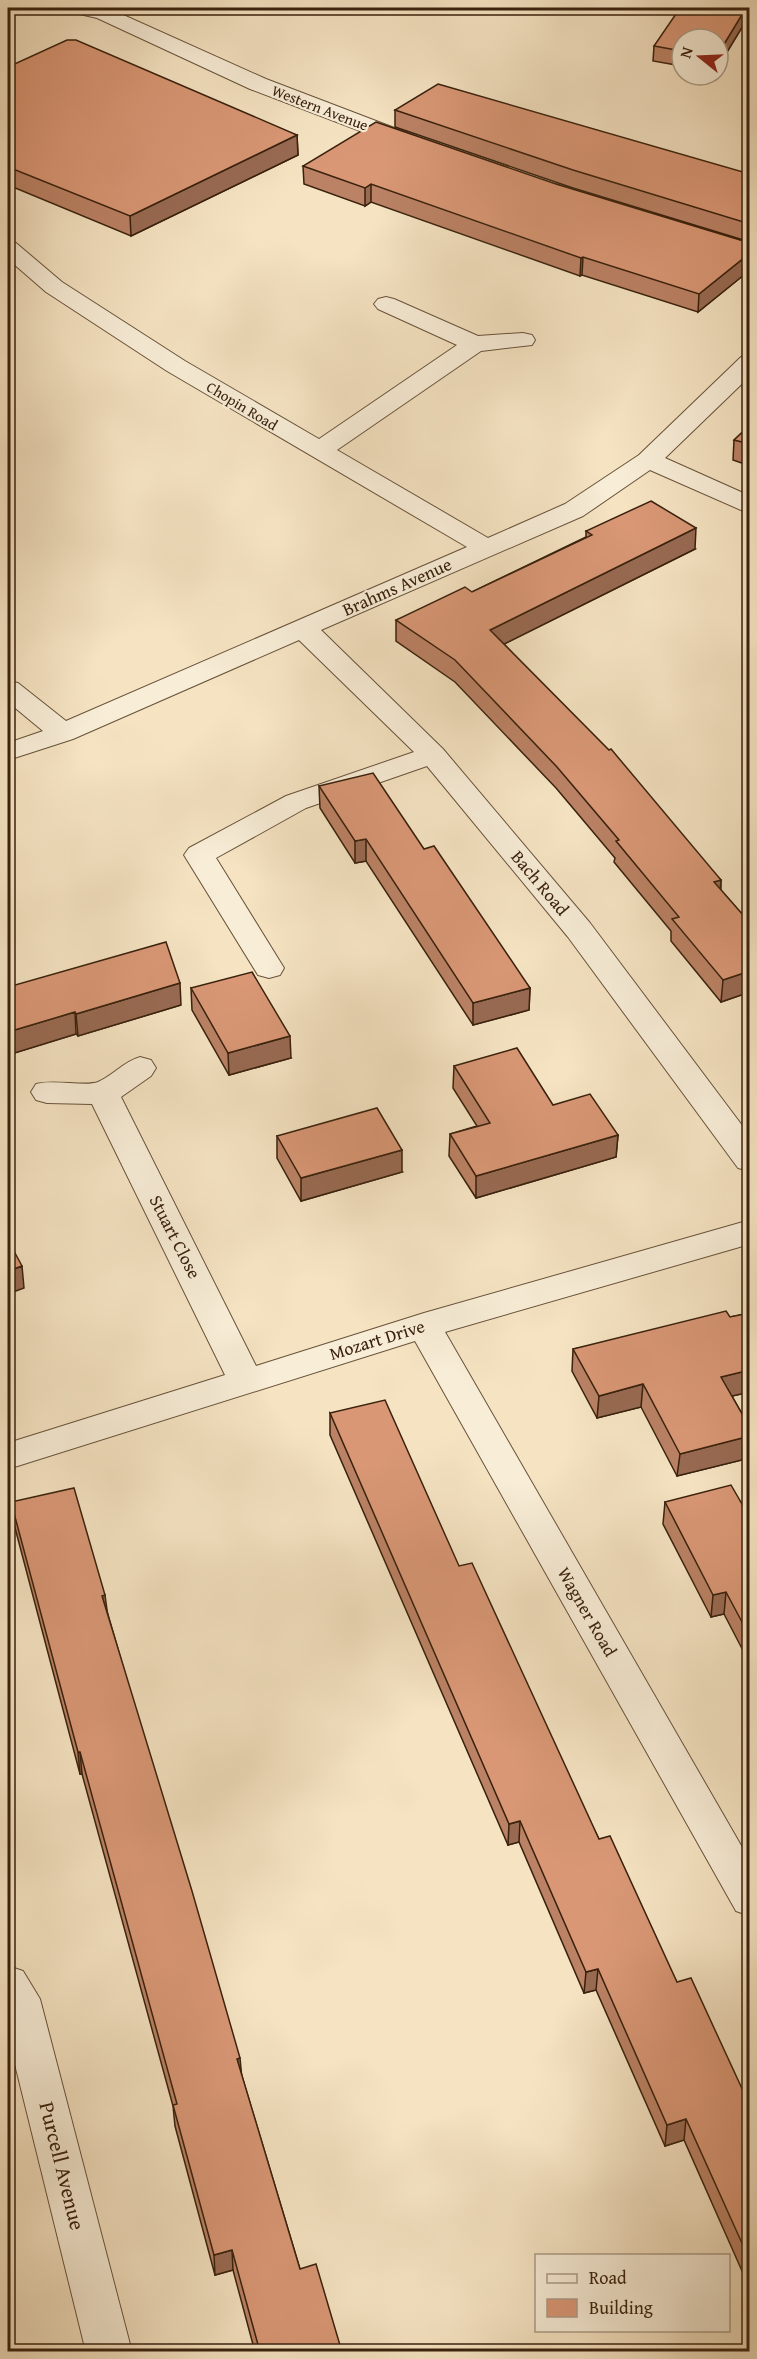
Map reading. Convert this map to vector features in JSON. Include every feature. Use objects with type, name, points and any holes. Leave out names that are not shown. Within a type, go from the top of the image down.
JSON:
[{"type":"street","name":"Western Avenue","points":[[78,8],[100,10],[258,84],[425,148]]},
{"type":"street","name":"Chopin Road","points":[[8,249],[54,287],[166,360],[487,548]]},
{"type":"street","points":[[386,304],[475,344],[523,340]]},
{"type":"street","points":[[318,451],[475,344]]},
{"type":"street","name":"Brahms Avenue","points":[[8,752],[63,733],[574,510],[648,460],[750,362]]},
{"type":"street","points":[[648,460],[750,506]]},
{"type":"street","name":"Bach Road","points":[[303,628],[433,754],[579,930],[750,1160]]},
{"type":"street","points":[[8,689],[63,733]]},
{"type":"street","points":[[268,968],[199,855],[296,802],[433,754]]},
{"type":"street","points":[[47,1092],[103,1094],[140,1068]]},
{"type":"street","name":"Stuart Close","points":[[103,1094],[246,1381]]},
{"type":"street","name":"Mozart Drive","points":[[8,1456],[424,1326],[750,1232]]},
{"type":"street","name":"Wagner Road","points":[[424,1326],[750,1899]]},
{"type":"street","name":"Purcell Avenue","points":[[8,1984],[19,2000],[109,2352]]},
{"type":"building","points":[[680,8],[746,8],[730,34],[730,27],[670,27],[670,49],[654,46]]},
{"type":"building","points":[[67,40],[76,40],[297,135],[130,216],[8,167],[8,67]]},
{"type":"building","points":[[438,84],[750,174],[750,224],[573,170],[395,110]]},
{"type":"building","points":[[376,122],[556,184],[750,243],[750,253],[699,294],[581,258],[371,184],[365,188],[303,166]]},
{"type":"building","points":[[750,425],[750,444],[734,440]]},
{"type":"building","points":[[651,501],[696,528],[490,630],[609,750],[611,749],[721,880],[714,882],[750,923],[750,971],[723,980],[672,919],[679,917],[616,841],[619,840],[557,767],[455,660],[396,620],[465,587],[472,592],[592,535],[586,531]]},
{"type":"building","points":[[373,773],[424,849],[434,846],[530,988],[473,1003],[366,839],[355,841],[319,786]]},
{"type":"building","points":[[166,942],[180,983],[8,1032],[8,987]]},
{"type":"building","points":[[252,972],[290,1036],[228,1053],[191,988]]},
{"type":"building","points":[[517,1048],[553,1105],[590,1094],[618,1135],[476,1176],[450,1134],[490,1123],[454,1066]]},
{"type":"building","points":[[377,1108],[402,1150],[301,1178],[277,1136]]},
{"type":"building","points":[[8,1240],[22,1266],[8,1271]]},
{"type":"building","points":[[726,1311],[730,1317],[750,1313],[750,1370],[721,1377],[750,1428],[750,1436],[680,1454],[643,1384],[599,1396],[573,1349]]},
{"type":"building","points":[[385,1400],[459,1566],[472,1563],[599,1839],[610,1836],[677,1982],[691,1978],[750,2106],[750,2261],[686,2119],[667,2125],[598,1969],[586,1972],[520,1821],[509,1824],[330,1413]]},
{"type":"building","points":[[731,1485],[750,1518],[750,1637],[726,1592],[713,1595],[665,1502]]},
{"type":"building","points":[[74,1488],[105,1595],[102,1596],[192,1891],[240,2058],[237,2059],[300,2269],[316,2264],[342,2352],[260,2352],[232,2250],[214,2255],[173,2105],[177,2104],[80,1752],[78,1752],[11,1502]]}]
